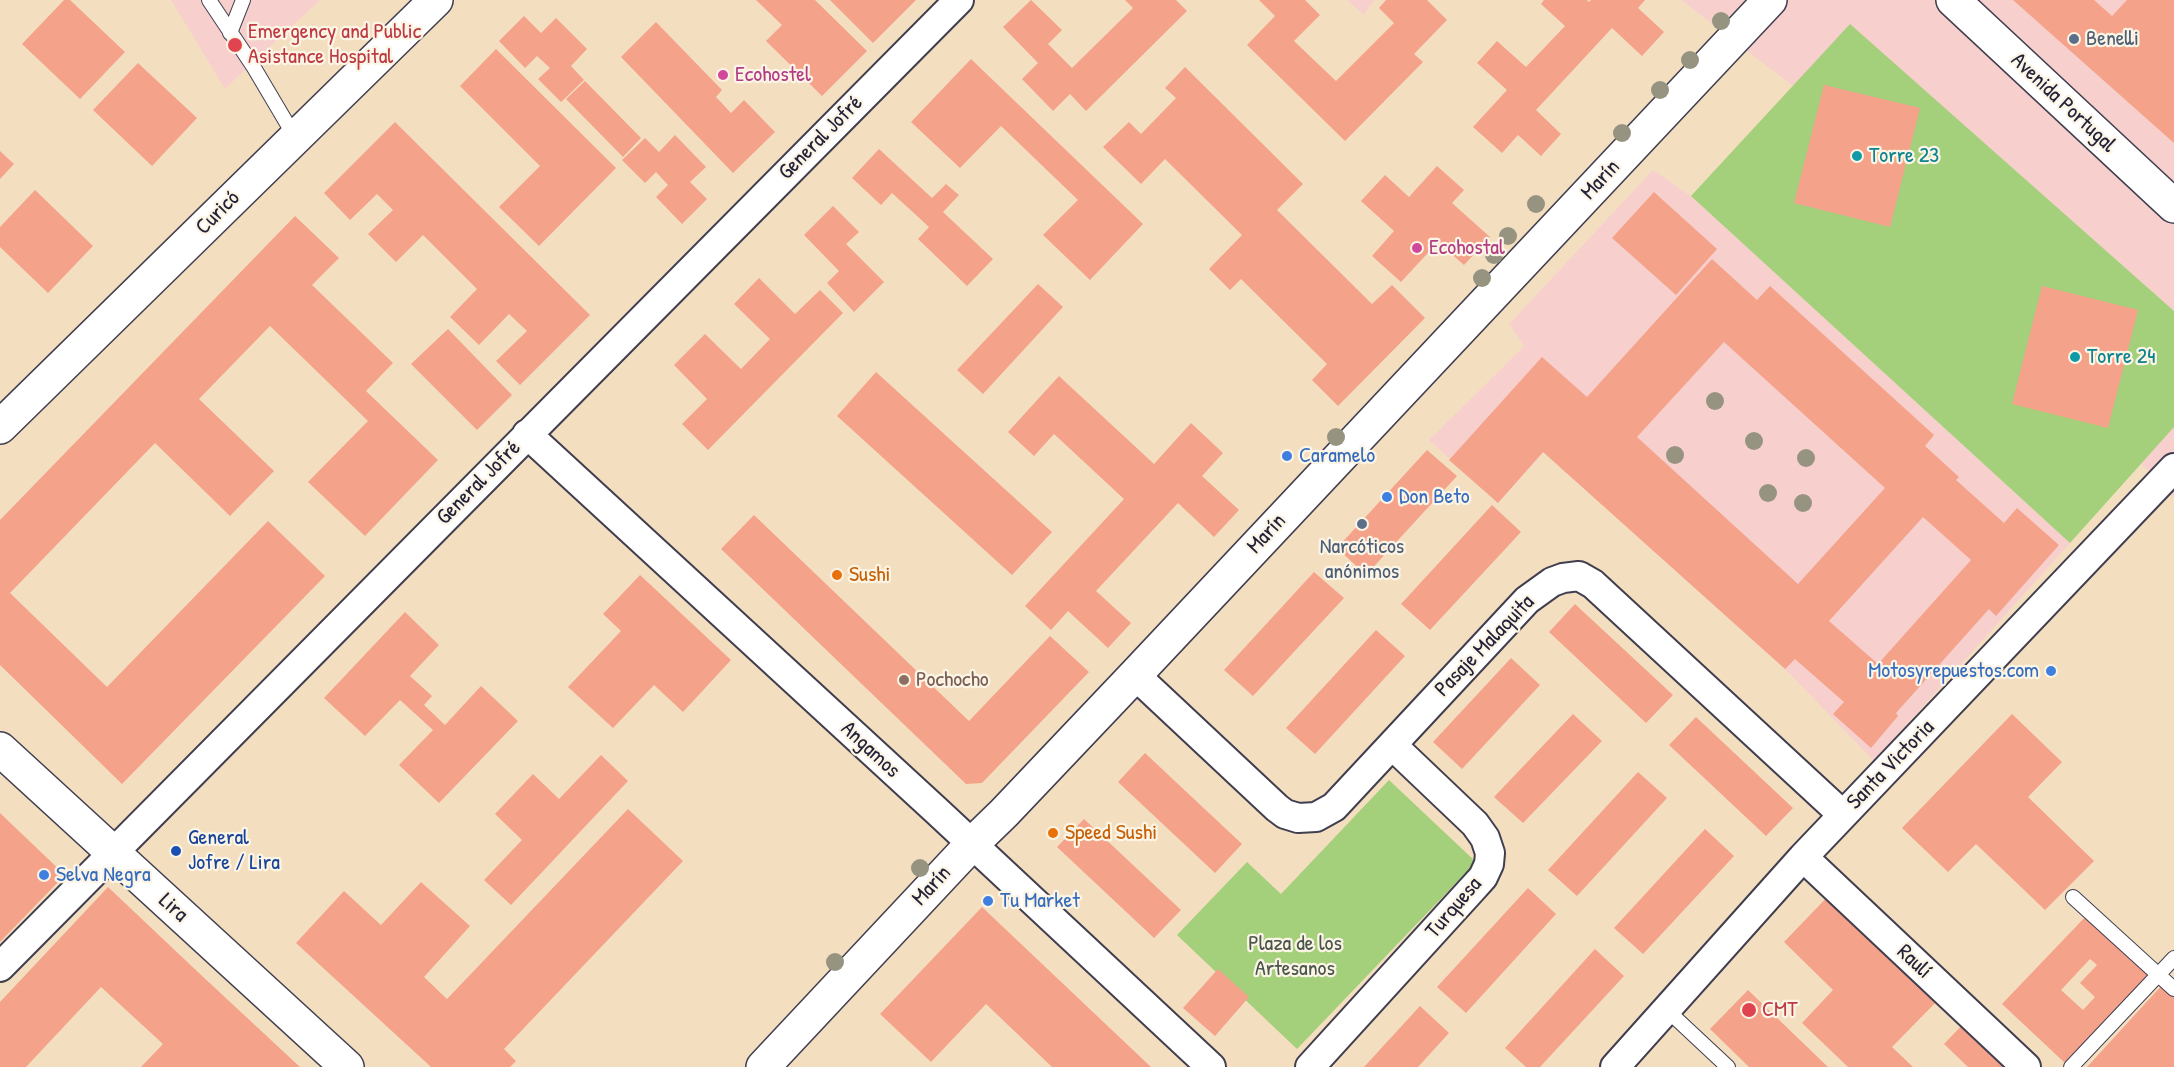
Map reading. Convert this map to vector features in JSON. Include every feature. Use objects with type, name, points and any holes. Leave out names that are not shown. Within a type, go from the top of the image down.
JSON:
[{"type":"street","name":"Curicó","points":[[0,427],[436,0]]},
{"type":"street","name":"General Jofré","points":[[0,967],[959,0]]},
{"type":"street","name":"Marín","points":[[764,1067],[1770,0]]},
{"type":"street","name":"Avenida Portugal","points":[[1953,0],[2174,206]]},
{"type":"street","name":"Angamos","points":[[526,435],[1211,1067]]},
{"type":"street","name":"Santa Victoria","points":[[1615,1067],[1803,857],[2174,468]]},
{"type":"street","name":"Pasaje Malaquita","points":[[1135,675],[1277,808],[1298,819],[1316,817],[1334,807],[1527,600],[1552,582],[1572,575],[1579,576],[1593,584],[1843,815]]},
{"type":"street","name":"Turquesa","points":[[1310,1067],[1483,877],[1490,864],[1490,853],[1485,838],[1475,824],[1392,745]]},
{"type":"street","name":"Lira","points":[[0,749],[346,1067]]},
{"type":"street","name":"Raulí","points":[[1803,857],[2026,1067]]},
{"type":"lane","points":[[209,0],[253,66],[295,137]]},
{"type":"lane","points":[[230,33],[243,0]]},
{"type":"lane","points":[[2073,897],[2174,989]]},
{"type":"lane","points":[[2071,1067],[2174,958]]},
{"type":"lane","points":[[1667,1010],[1728,1067]]},
{"type":"shaded area","name":"Emergency and Public Asistance Hospital","points":[[171,0],[320,0],[225,89]]},
{"type":"shaded area","points":[[1347,0],[1374,0],[1364,15]]},
{"type":"shaded area","points":[[1681,0],[2174,0],[2174,311],[1850,25],[1793,86]]},
{"type":"shaded area","points":[[1653,170],[1691,196],[2070,543],[1874,761],[1785,669],[1544,452],[1498,503],[1429,440],[1524,346],[1509,324]]},
{"type":"shaded area","points":[[2174,427],[2174,498],[2141,463]]},
{"type":"green space","points":[[1850,24],[2174,311],[2174,427],[2070,543],[1691,196]]},
{"type":"green space","name":"Plaza de los Artesanos","points":[[1389,780],[1476,862],[1297,1049],[1177,935],[1247,862],[1281,894]]},
{"type":"building","points":[[64,0],[70,0],[125,52],[80,99],[22,44]]},
{"type":"building","points":[[756,0],[815,0],[867,51],[822,96],[766,41],[782,25]]},
{"type":"building","points":[[830,0],[916,0],[873,43]]},
{"type":"building","points":[[1031,0],[1062,30],[1048,44],[1072,68],[1133,8],[1125,0],[1176,0],[1187,11],[1086,111],[1070,94],[1053,111],[1022,79],[1038,63],[1003,27]]},
{"type":"building","points":[[1259,0],[1305,0],[1320,15],[1294,41],[1336,81],[1394,23],[1379,8],[1386,0],[1427,0],[1447,20],[1414,54],[1423,62],[1345,141],[1247,45],[1275,16]]},
{"type":"building","points":[[1544,0],[1587,0],[1589,2],[1591,0],[1645,0],[1638,8],[1664,32],[1642,56],[1612,28],[1536,110],[1561,134],[1541,156],[1518,135],[1502,153],[1473,127],[1507,90],[1477,63],[1497,41],[1526,67],[1565,26],[1541,4]]},
{"type":"building","points":[[2013,0],[2094,0],[2112,16],[2127,0],[2174,0],[2174,143]]},
{"type":"building","points":[[524,16],[541,33],[556,18],[587,49],[571,66],[584,80],[561,102],[538,79],[550,68],[537,56],[525,68],[499,41]]},
{"type":"building","points":[[656,22],[722,90],[716,97],[731,113],[744,100],[775,132],[733,173],[621,57]]},
{"type":"building","points":[[496,49],[616,168],[539,246],[499,207],[540,166],[460,86]]},
{"type":"building","points":[[971,59],[1143,224],[1090,280],[1043,235],[1078,200],[1001,126],[960,168],[911,122]]},
{"type":"building","points":[[138,63],[197,118],[152,166],[93,110]]},
{"type":"building","points":[[1185,67],[1303,184],[1277,210],[1372,304],[1392,285],[1425,318],[1338,406],[1312,380],[1327,364],[1241,279],[1230,290],[1209,269],[1242,235],[1165,159],[1141,184],[1103,147],[1129,122],[1141,134],[1176,98],[1165,88]]},
{"type":"building","points":[[585,81],[641,138],[623,157],[566,99]]},
{"type":"building","name":"Torre 23","points":[[1824,85],[1920,108],[1890,227],[1794,203]]},
{"type":"building","points":[[395,122],[590,315],[520,385],[496,361],[527,331],[509,314],[479,345],[450,317],[477,289],[423,235],[396,262],[368,234],[393,210],[377,194],[350,220],[324,193]]},
{"type":"building","points":[[675,135],[706,167],[690,182],[707,199],[682,224],[656,197],[668,185],[656,172],[645,183],[622,160],[645,138],[659,152]]},
{"type":"building","points":[[879,149],[932,198],[946,184],[959,195],[943,212],[993,259],[967,286],[918,239],[929,227],[892,193],[881,205],[852,178]]},
{"type":"building","points":[[0,151],[14,164],[0,179]]},
{"type":"building","points":[[1437,166],[1464,190],[1452,203],[1490,237],[1464,265],[1438,242],[1401,282],[1372,256],[1394,231],[1361,201],[1385,175],[1409,197]]},
{"type":"building","points":[[35,190],[93,246],[48,293],[0,247],[0,227]]},
{"type":"building","points":[[1654,192],[1717,249],[1676,295],[1612,238]]},
{"type":"building","points":[[833,206],[859,232],[846,244],[884,282],[854,312],[827,283],[839,271],[804,235]]},
{"type":"building","points":[[295,216],[339,258],[312,285],[393,363],[366,391],[438,460],[365,536],[308,482],[368,421],[270,326],[199,399],[274,471],[230,516],[155,443],[10,593],[107,687],[268,521],[325,576],[122,784],[0,665],[0,520]]},
{"type":"building","points":[[1712,259],[1757,300],[1770,286],[1934,435],[1925,446],[1959,477],[1956,480],[2004,523],[2017,508],[2059,545],[1996,616],[1989,609],[1896,713],[1898,716],[1871,748],[1833,714],[1844,702],[1795,659],[1785,669],[1543,452],[1498,503],[1449,460],[1542,357],[1587,397]],"holes":[[[1724,342],[1885,488],[1798,584],[1637,437]],[[1923,517],[1971,560],[1878,664],[1829,621]]]},
{"type":"building","points":[[759,278],[795,314],[820,290],[843,313],[708,450],[682,424],[707,399],[674,365],[705,334],[741,369],[770,339],[734,304]]},
{"type":"building","points":[[1038,284],[1063,307],[983,394],[957,370]]},
{"type":"building","name":"Torre 24","points":[[2042,286],[2138,310],[2108,428],[2012,404]]},
{"type":"building","points":[[448,329],[512,395],[477,430],[411,364]]},
{"type":"building","points":[[876,372],[1052,532],[1012,575],[837,416]]},
{"type":"building","points":[[1059,376],[1154,464],[1191,423],[1223,453],[1202,476],[1239,510],[1214,537],[1178,503],[1096,591],[1131,623],[1108,648],[1068,611],[1051,630],[1025,606],[1124,499],[1054,434],[1034,456],[1008,432]]},
{"type":"building","points":[[1427,450],[1457,476],[1366,575],[1337,548]]},
{"type":"building","points":[[1492,505],[1521,532],[1430,630],[1401,604]]},
{"type":"building","points":[[754,515],[969,721],[1050,636],[1089,672],[982,783],[966,784],[721,549]]},
{"type":"building","points":[[1314,572],[1344,598],[1253,696],[1224,670]]},
{"type":"building","points":[[640,575],[731,660],[683,712],[654,685],[613,728],[568,687],[621,631],[603,614]]},
{"type":"building","points":[[1575,604],[1673,695],[1646,723],[1549,632]]},
{"type":"building","points":[[405,612],[439,645],[410,676],[432,696],[424,705],[445,725],[481,686],[518,721],[439,803],[399,765],[433,730],[400,700],[365,736],[324,698]]},
{"type":"building","points":[[1376,630],[1405,656],[1315,754],[1286,728]]},
{"type":"building","points":[[1511,658],[1540,685],[1462,769],[1433,742]]},
{"type":"building","points":[[1573,714],[1602,741],[1523,823],[1494,797]]},
{"type":"building","points":[[2012,714],[2062,762],[2028,797],[2094,861],[2045,910],[1976,844],[1948,872],[1902,828]]},
{"type":"building","points":[[1696,717],[1793,808],[1766,836],[1669,745]]},
{"type":"building","points":[[1145,753],[1242,844],[1215,873],[1118,782]]},
{"type":"building","points":[[601,755],[628,781],[511,905],[484,880],[522,840],[495,814],[533,774],[559,799]]},
{"type":"building","points":[[1638,772],[1667,798],[1577,896],[1548,870]]},
{"type":"building","points":[[628,809],[683,861],[504,1049],[516,1061],[510,1067],[431,1067],[296,943],[344,891],[381,925],[421,882],[470,926],[424,977],[447,999]]},
{"type":"building","points":[[0,813],[65,875],[0,942]]},
{"type":"building","points":[[1084,819],[1181,910],[1154,938],[1057,847]]},
{"type":"building","points":[[1705,829],[1734,856],[1643,954],[1614,928]]},
{"type":"building","points":[[108,887],[300,1067],[141,1067],[163,1044],[101,987],[26,1067],[0,1067],[0,1002]]},
{"type":"building","points":[[1528,888],[1556,914],[1466,1013],[1437,987]]},
{"type":"building","points":[[1833,891],[1942,996],[1892,1047],[1913,1067],[1848,1067],[1802,1023],[1833,990],[1784,942]]},
{"type":"building","points":[[982,907],[1151,1067],[1052,1067],[986,1004],[931,1062],[880,1014]]},
{"type":"building","points":[[2088,914],[2151,973],[2066,1064],[2002,1004]],"holes":[[[2090,959],[2097,965],[2080,983],[2095,997],[2083,1010],[2061,990]]]},
{"type":"building","points":[[1595,949],[1624,976],[1540,1067],[1526,1067],[1505,1048]]},
{"type":"building","points":[[1218,969],[1249,997],[1215,1036],[1183,1008]]},
{"type":"building","points":[[2164,983],[2174,992],[2174,1067],[2087,1067]]},
{"type":"building","name":"CMT","points":[[1748,990],[1828,1067],[1749,1067],[1710,1029]]},
{"type":"building","points":[[1420,1006],[1449,1033],[1418,1067],[1364,1067]]},
{"type":"building","points":[[1966,1021],[2014,1067],[1968,1067],[1944,1044]]},
{"type":"place","name":"Benelli","points":[[2074,39]]},
{"type":"place","name":"Emergency and Public Asistance Hospital","points":[[235,45]]},
{"type":"place","name":"Ecohostel","points":[[723,75]]},
{"type":"place","name":"Torre 23","points":[[1857,156]]},
{"type":"place","name":"Ecohostal","points":[[1417,248]]},
{"type":"place","name":"Torre 24","points":[[2075,357]]},
{"type":"place","name":"Caramelo","points":[[1287,456]]},
{"type":"place","name":"Don Beto","points":[[1387,497]]},
{"type":"place","name":"Narcóticos anónimos","points":[[1362,524]]},
{"type":"place","name":"Sushi","points":[[837,575]]},
{"type":"place","name":"Motosyrepuestos.com","points":[[2051,671]]},
{"type":"place","name":"Pochocho","points":[[904,680]]},
{"type":"place","name":"Speed Sushi","points":[[1053,833]]},
{"type":"place","name":"General Jofre / Lira","points":[[176,851]]},
{"type":"place","name":"Selva Negra","points":[[44,875]]},
{"type":"place","name":"Tu Market","points":[[988,901]]},
{"type":"place","name":"CMT","points":[[1749,1010]]}]
